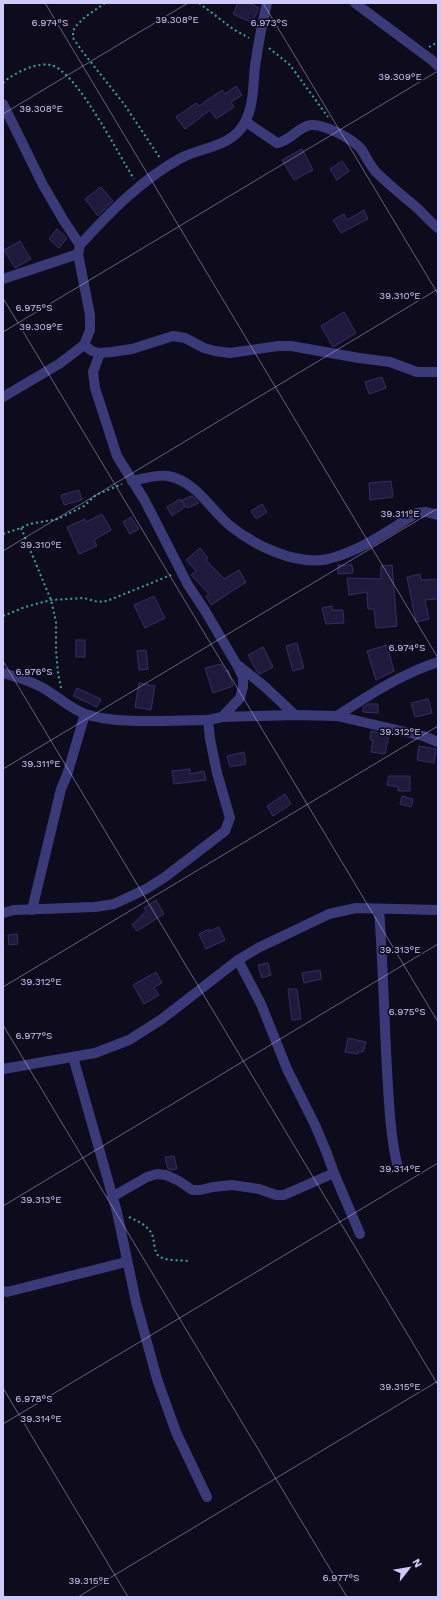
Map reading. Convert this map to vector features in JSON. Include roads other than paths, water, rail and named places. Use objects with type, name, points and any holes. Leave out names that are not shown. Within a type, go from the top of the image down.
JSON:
[{"type":"street","points":[[3,280],[79,250],[139,186],[181,158],[230,140],[239,131],[246,122],[254,86],[255,66],[259,42],[268,3]]},
{"type":"street","points":[[355,3],[438,66]]},
{"type":"street","points":[[3,104],[43,185],[79,250],[90,315],[90,330],[84,345],[59,364],[3,397]]},
{"type":"street","points":[[246,122],[276,143],[290,138],[302,129],[312,125],[338,132],[360,149],[376,172],[438,228]]},
{"type":"street","points":[[84,345],[92,351],[100,353],[132,349],[174,336],[185,338],[204,348],[215,351],[230,353],[278,346],[291,346],[390,362],[417,372],[438,372]]},
{"type":"street","points":[[100,353],[93,372],[95,388],[117,456],[146,501],[180,572],[237,665],[242,677],[243,687],[240,698],[222,717]]},
{"type":"street","points":[[132,481],[166,475],[190,484],[229,524],[258,544],[280,553],[308,561],[344,555],[361,547],[417,513],[426,512],[438,515]]},
{"type":"street","points":[[337,716],[373,692],[393,681],[413,671],[438,662]]},
{"type":"street","points":[[237,665],[264,686],[295,715]]},
{"type":"street","points":[[3,674],[35,684],[51,693],[65,704],[86,714],[107,720],[208,720],[222,717],[295,715],[337,716],[423,736],[438,742]]},
{"type":"street","points":[[32,910],[61,789],[67,775],[86,714]]},
{"type":"street","points":[[3,913],[14,910],[95,907],[114,904],[165,878],[225,831],[230,818],[217,773],[208,720]]},
{"type":"street","points":[[3,1069],[95,1053],[129,1040],[162,1019],[238,960],[258,948],[329,914],[356,908],[438,910]]},
{"type":"street","points":[[379,909],[389,1108],[392,1140],[397,1164]]},
{"type":"street","points":[[238,960],[261,1004],[287,1069],[326,1151],[360,1234]]},
{"type":"street","points":[[73,1057],[117,1212],[126,1262],[157,1379],[176,1432],[207,1497]]},
{"type":"street","points":[[112,1197],[147,1177],[158,1174],[166,1175],[179,1181],[192,1190],[200,1190],[213,1186],[232,1185],[259,1189],[280,1196],[334,1173]]},
{"type":"street","points":[[3,1291],[7,1292],[126,1262]]}]
